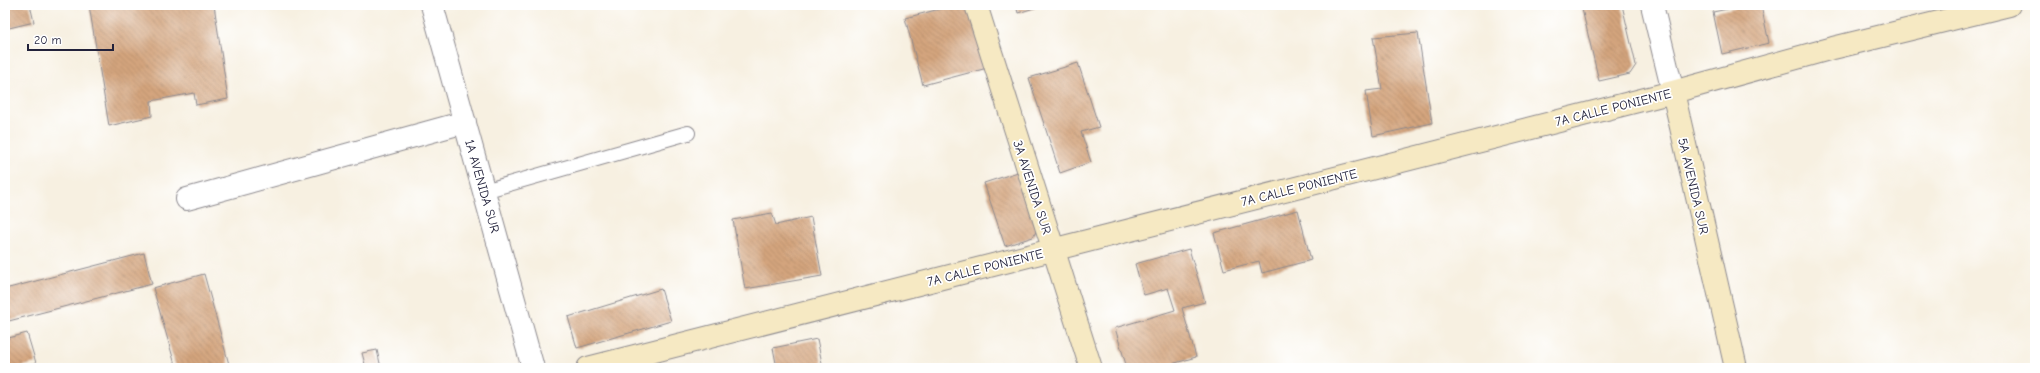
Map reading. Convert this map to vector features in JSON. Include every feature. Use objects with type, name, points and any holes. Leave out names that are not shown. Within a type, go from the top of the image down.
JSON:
[{"type":"street","name":"1A AVENIDA SUR","points":[[432,5],[533,368]]},
{"type":"street","name":"3A AVENIDA SUR","points":[[976,5],[1091,368]]},
{"type":"street","name":"5A AVENIDA SUR","points":[[1652,5],[1736,368]]},
{"type":"street","name":"7A CALLE PONIENTE","points":[[588,368],[1673,92],[1833,48],[2009,5]]},
{"type":"street","points":[[187,200],[465,122]]},
{"type":"lane","points":[[484,191],[688,133]]},
{"type":"building","points":[[5,5],[30,5],[34,22],[5,29]]},
{"type":"building","points":[[89,5],[214,5],[228,99],[196,105],[194,93],[151,101],[152,116],[109,126]]},
{"type":"building","points":[[955,5],[974,5],[991,67],[923,85],[905,18]]},
{"type":"building","points":[[1016,5],[1044,5],[1018,13]]},
{"type":"building","points":[[1600,5],[1622,5],[1636,65],[1630,74],[1599,81],[1582,9]]},
{"type":"building","points":[[1747,5],[1761,5],[1769,43],[1722,54],[1713,12]]},
{"type":"building","points":[[1418,33],[1432,123],[1373,136],[1366,91],[1382,89],[1373,37]]},
{"type":"building","points":[[1078,63],[1099,127],[1081,132],[1091,162],[1060,173],[1029,78]]},
{"type":"building","points":[[1021,171],[1039,226],[1033,237],[1005,246],[984,183]]},
{"type":"building","points":[[1298,210],[1311,260],[1262,273],[1259,261],[1224,270],[1214,233]]},
{"type":"building","points":[[772,213],[776,225],[811,217],[822,276],[745,289],[733,220]]},
{"type":"building","points":[[1189,249],[1205,302],[1182,308],[1196,357],[1158,368],[1127,368],[1115,328],[1175,310],[1168,288],[1144,295],[1135,264]]},
{"type":"building","points":[[144,253],[152,284],[5,322],[5,289]]},
{"type":"building","points":[[204,274],[230,368],[176,368],[153,288]]},
{"type":"building","points":[[661,289],[671,321],[577,348],[568,317]]},
{"type":"building","points":[[27,333],[36,363],[17,368],[5,368],[5,339]]},
{"type":"building","points":[[817,339],[823,368],[777,368],[773,348]]},
{"type":"building","points":[[377,350],[381,368],[366,368],[362,353]]}]
